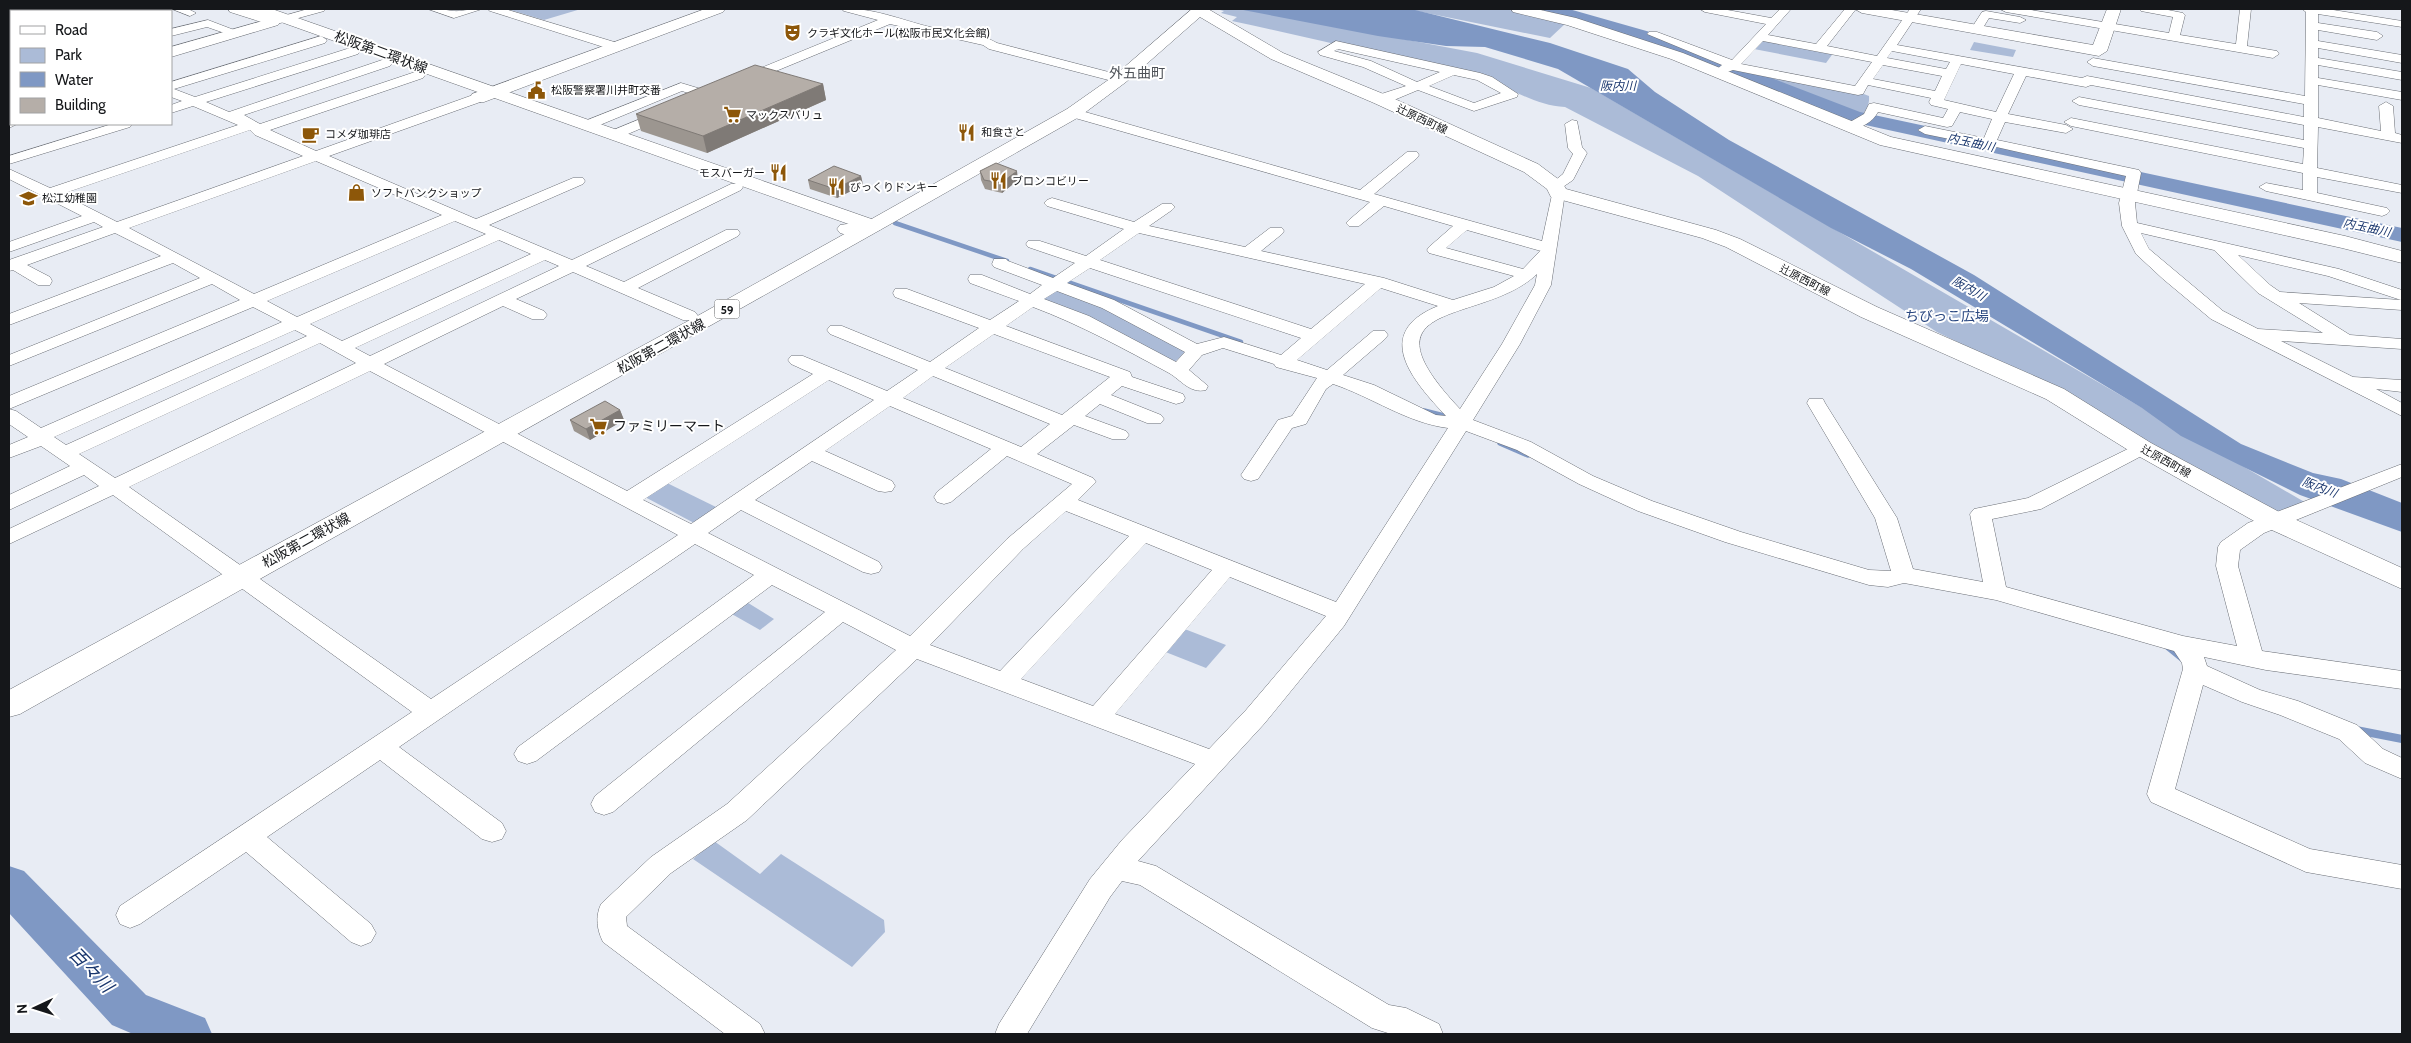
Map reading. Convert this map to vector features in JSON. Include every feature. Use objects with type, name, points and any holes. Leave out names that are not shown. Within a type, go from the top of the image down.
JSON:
[{"type":"main road","name":"松阪第二環状線","points":[[235,9],[273,16],[847,229]]},
{"type":"main road","points":[[486,95],[718,9]]},
{"type":"main road","points":[[847,229],[873,226],[1074,112],[1120,79],[1201,9]]},
{"type":"main road","name":"辻原西町線","points":[[1201,9],[1206,15],[1277,56],[1380,99],[1530,168],[1557,189],[1733,243],[1869,312],[2055,394],[2142,448],[2402,580]]},
{"type":"main road","points":[[1518,9],[1571,21],[1677,56],[1727,68],[1862,120],[1886,141],[2131,183],[2344,242],[2402,255]]},
{"type":"main road","points":[[1862,9],[1913,13],[1978,30],[2095,56],[2112,30],[2114,9]]},
{"type":"main road","name":"松阪第二環状線","points":[[273,16],[313,37],[419,75],[590,124],[873,226]]},
{"type":"main road","points":[[172,52],[236,33],[273,16]]},
{"type":"main road","name":"松阪第二環状線","points":[[9,685],[233,571],[493,430],[701,324],[873,226]]},
{"type":"main road","name":"松阪第二環状線","points":[[493,430],[689,316],[847,229]]},
{"type":"main road","name":"松阪第二環状線","points":[[9,705],[233,571]]},
{"type":"street","points":[[172,17],[184,11],[204,9]]},
{"type":"street","points":[[273,16],[320,9]]},
{"type":"street","points":[[434,9],[454,15],[476,9]]},
{"type":"street","points":[[494,9],[617,47]]},
{"type":"street","points":[[848,9],[986,42],[993,46],[1120,79]]},
{"type":"street","points":[[864,9],[890,18]]},
{"type":"street","points":[[1705,9],[1719,10],[1774,22]]},
{"type":"street","points":[[1727,68],[1786,9]]},
{"type":"street","points":[[1819,48],[1851,9]]},
{"type":"street","points":[[2006,9],[2112,30],[2127,25],[2130,17]]},
{"type":"street","points":[[2069,20],[2073,18],[2078,9]]},
{"type":"street","points":[[2145,9],[2180,12],[2174,37]]},
{"type":"street","points":[[2240,48],[2246,9]]},
{"type":"street","points":[[2310,196],[2310,60],[2313,44],[2310,9],[2378,14],[2402,24]]},
{"type":"street","points":[[1653,34],[1727,68],[1858,91],[1913,13]]},
{"type":"street","points":[[1978,30],[1986,14],[2174,37],[2273,54]]},
{"type":"street","points":[[733,84],[890,18]]},
{"type":"street","points":[[172,33],[208,23],[236,33]]},
{"type":"street","points":[[2312,26],[2377,36]]},
{"type":"street","points":[[172,74],[313,37]]},
{"type":"street","points":[[172,86],[313,37]]},
{"type":"street","points":[[1760,37],[1951,74]]},
{"type":"street","points":[[2313,44],[2402,59]]},
{"type":"street","points":[[1336,45],[1484,79],[1512,94],[1474,107],[1418,86],[1390,76],[1367,64],[1324,52],[1336,45]]},
{"type":"street","points":[[1890,47],[2402,138]]},
{"type":"street","points":[[172,109],[354,51]]},
{"type":"street","points":[[2059,157],[2069,134],[2068,125],[2095,56],[2311,101]]},
{"type":"street","points":[[1957,59],[1936,102],[2000,117],[2068,125],[2310,170],[2402,190]]},
{"type":"street","points":[[2310,60],[2402,76]]},
{"type":"street","points":[[246,122],[386,63]]},
{"type":"street","points":[[1380,99],[1389,98],[1452,71]]},
{"type":"street","points":[[2022,71],[1989,142],[2059,157],[2131,183],[2127,214],[2130,226],[2142,251],[2169,276],[2217,315],[2346,382],[2393,400],[2402,410]]},
{"type":"street","points":[[41,190],[246,122],[419,75]]},
{"type":"street","points":[[2310,80],[2402,96]]},
{"type":"street","points":[[1865,81],[1939,96]]},
{"type":"street","points":[[590,124],[681,87],[710,94],[616,134]]},
{"type":"street","points":[[172,92],[246,122],[263,130],[260,132],[689,316]]},
{"type":"street","points":[[12,265],[486,95]]},
{"type":"street","points":[[2079,101],[2310,145]]},
{"type":"street","points":[[2386,106],[2388,136]]},
{"type":"street","points":[[1862,120],[1874,107],[1947,123],[1956,107]]},
{"type":"street","points":[[1074,112],[1548,250]]},
{"type":"street","points":[[1862,120],[1979,142]]},
{"type":"street","points":[[1010,1034],[1100,888],[1132,848],[1255,717],[1341,613],[1511,344],[1543,285],[1557,189],[1574,170],[1580,153],[1575,148],[1572,124]]},
{"type":"street","points":[[9,146],[78,125]]},
{"type":"street","points":[[9,160],[121,125]]},
{"type":"street","points":[[1362,196],[1412,155]]},
{"type":"street","points":[[10,176],[174,257],[493,430],[913,648],[1214,761]]},
{"type":"street","points":[[478,224],[578,181]]},
{"type":"street","points":[[9,537],[736,187]]},
{"type":"street","points":[[2266,187],[2382,211]]},
{"type":"street","points":[[1354,223],[1381,201]]},
{"type":"street","points":[[1052,203],[1138,228],[1378,282],[1446,302]]},
{"type":"street","points":[[130,915],[432,713],[1167,208]]},
{"type":"street","points":[[9,403],[456,215]]},
{"type":"street","points":[[9,247],[94,217]]},
{"type":"street","points":[[1464,224],[1435,250],[1524,274]]},
{"type":"street","points":[[2130,226],[2333,272],[2402,295]]},
{"type":"street","points":[[1248,253],[1276,231]]},
{"type":"street","points":[[626,288],[732,233]]},
{"type":"street","points":[[9,452],[500,234]]},
{"type":"street","points":[[1034,244],[1314,336]]},
{"type":"street","points":[[2220,246],[2254,280],[2277,297],[2346,340]]},
{"type":"street","points":[[1459,424],[1424,378],[1411,355],[1412,334],[1418,324],[1424,320],[1512,285],[1548,250]]},
{"type":"street","points":[[343,347],[545,254]]},
{"type":"street","points":[[9,320],[174,257]]},
{"type":"street","points":[[1000,262],[1000,264],[1060,281],[1196,351]]},
{"type":"street","points":[[12,265],[44,281]]},
{"type":"street","points":[[10,360],[213,278]]},
{"type":"street","points":[[976,279],[1095,326],[1178,371],[1199,386]]},
{"type":"street","points":[[1287,359],[1378,282]]},
{"type":"street","points":[[901,293],[1123,376],[1068,420],[944,497]]},
{"type":"street","points":[[2277,297],[2402,305]]},
{"type":"street","points":[[502,299],[538,315]]},
{"type":"street","points":[[835,330],[1068,420],[1119,435]]},
{"type":"street","points":[[2252,333],[2402,344]]},
{"type":"street","points":[[1251,476],[1285,424],[1299,420],[1320,386],[1379,335]]},
{"type":"street","points":[[64,453],[322,336]]},
{"type":"street","points":[[1178,371],[1196,351],[1212,344],[1224,342],[1287,359],[1335,374],[1420,416],[1459,424],[1524,446],[1586,480],[1645,506],[1733,537],[1869,577],[1888,579],[1904,575],[1996,592],[2162,638],[2192,662],[2251,696],[2289,708],[2348,732],[2374,756],[2402,769]]},
{"type":"street","points":[[749,1034],[613,933],[611,913],[661,865],[737,812],[913,648],[1015,544],[1086,482],[887,400],[796,360]]},
{"type":"street","points":[[628,500],[827,373]]},
{"type":"street","points":[[1120,379],[1176,398]]},
{"type":"street","points":[[2346,382],[2402,386]]},
{"type":"street","points":[[1097,396],[1154,419]]},
{"type":"street","points":[[1816,403],[1855,464],[1886,518],[1904,575]]},
{"type":"street","points":[[9,415],[113,486],[432,713]]},
{"type":"street","points":[[1996,592],[1981,514],[2034,504],[2142,448]]},
{"type":"street","points":[[810,452],[885,486]]},
{"type":"street","points":[[9,503],[86,467]]},
{"type":"street","points":[[2252,657],[2227,566],[2229,547],[2256,528],[2402,470]]},
{"type":"street","points":[[740,501],[871,567]]},
{"type":"street","points":[[1064,503],[1341,613]]},
{"type":"street","points":[[1004,682],[1143,534]]},
{"type":"street","points":[[1097,718],[1226,568]]},
{"type":"street","points":[[527,754],[770,575]]},
{"type":"street","points":[[604,804],[841,611]]},
{"type":"street","points":[[2402,680],[2266,661],[2197,646],[2160,794],[2306,860],[2402,877]]},
{"type":"street","points":[[380,746],[492,831]]},
{"type":"street","points":[[246,836],[361,933]]},
{"type":"street","points":[[1117,868],[1146,874],[1384,1018],[1406,1023],[1428,1034]]},
{"type":"green space","points":[[507,9],[581,9],[544,20]]},
{"type":"green space","name":"ちびっこ広場","points":[[1216,9],[1244,9],[1477,53],[1591,88],[2308,504],[2279,514],[2021,373],[1937,332],[1698,176],[1565,107],[1544,104],[1487,81],[1328,42],[1232,21],[1237,17],[1221,13],[1224,11]]},
{"type":"green space","points":[[1407,9],[1505,9],[1567,22],[1550,38]]},
{"type":"green space","points":[[1762,39],[1834,52],[1826,63],[1754,49]]},
{"type":"green space","points":[[1974,42],[2016,50],[2013,57],[1970,50]]},
{"type":"green space","points":[[1738,69],[1861,93],[1869,96],[1868,105],[1861,115],[1848,119],[1733,71]]},
{"type":"green space","points":[[1056,288],[1118,314],[1186,351],[1171,366],[1039,300]]},
{"type":"green space","points":[[665,482],[718,508],[696,524],[643,496]]},
{"type":"green space","points":[[745,601],[774,619],[760,630],[730,613]]},
{"type":"green space","points":[[1182,628],[1226,645],[1206,668],[1163,651]]},
{"type":"green space","points":[[714,841],[760,874],[781,854],[884,920],[885,932],[852,967],[693,859]]},
{"type":"water","name":"阪内川","points":[[1238,9],[1411,9],[1550,43],[1628,69],[1655,92],[1729,140],[1974,275],[2241,444],[2313,473],[2341,479],[2402,503],[2402,532],[2300,495],[2181,436],[2142,408],[1911,269],[1831,228],[1558,69],[1485,47],[1446,46],[1378,36]]},
{"type":"building","points":[[755,65],[823,84],[703,136],[636,114]]},
{"type":"building","points":[[996,163],[1017,171],[1001,183],[984,180],[980,171]]},
{"type":"building","points":[[834,166],[861,176],[835,189],[808,180]]},
{"type":"building","points":[[605,401],[620,410],[586,429],[570,420]]},
{"type":"waterway","name":"内玉曲川","points":[[1551,9],[1651,38],[1854,117],[2402,235]]},
{"type":"waterway","points":[[895,223],[1007,261]]},
{"type":"waterway","points":[[1030,269],[1241,342]]},
{"type":"waterway","points":[[1424,411],[1452,418]]},
{"type":"waterway","points":[[1500,443],[1528,455]]},
{"type":"waterway","points":[[2166,646],[2182,659]]},
{"type":"waterway","points":[[2356,730],[2402,739]]},
{"type":"waterway","name":"百々川","points":[[9,884],[129,1010],[188,1034]]},
{"type":"place","name":"クラギ文化ホール(松阪市民文化会館)","points":[[793,33]]},
{"type":"place","name":"松阪警察署川井町交番","points":[[537,90]]},
{"type":"place","name":"マックスバリュ","points":[[732,115]]},
{"type":"place","name":"和食さと","points":[[967,132]]},
{"type":"place","name":"コメダ珈琲店","points":[[311,134]]},
{"type":"place","name":"モスバーガー","points":[[779,173]]},
{"type":"place","name":"ブロンコビリー","points":[[998,181]]},
{"type":"place","name":"びっくりドンキー","points":[[836,187]]},
{"type":"place","name":"ソフトバンクショップ","points":[[357,193]]},
{"type":"place","name":"松江幼稚園","points":[[28,198]]},
{"type":"place","name":"ファミリーマート","points":[[599,426]]},
{"type":"district","name":"外五曲町","points":[[1137,73]]}]
